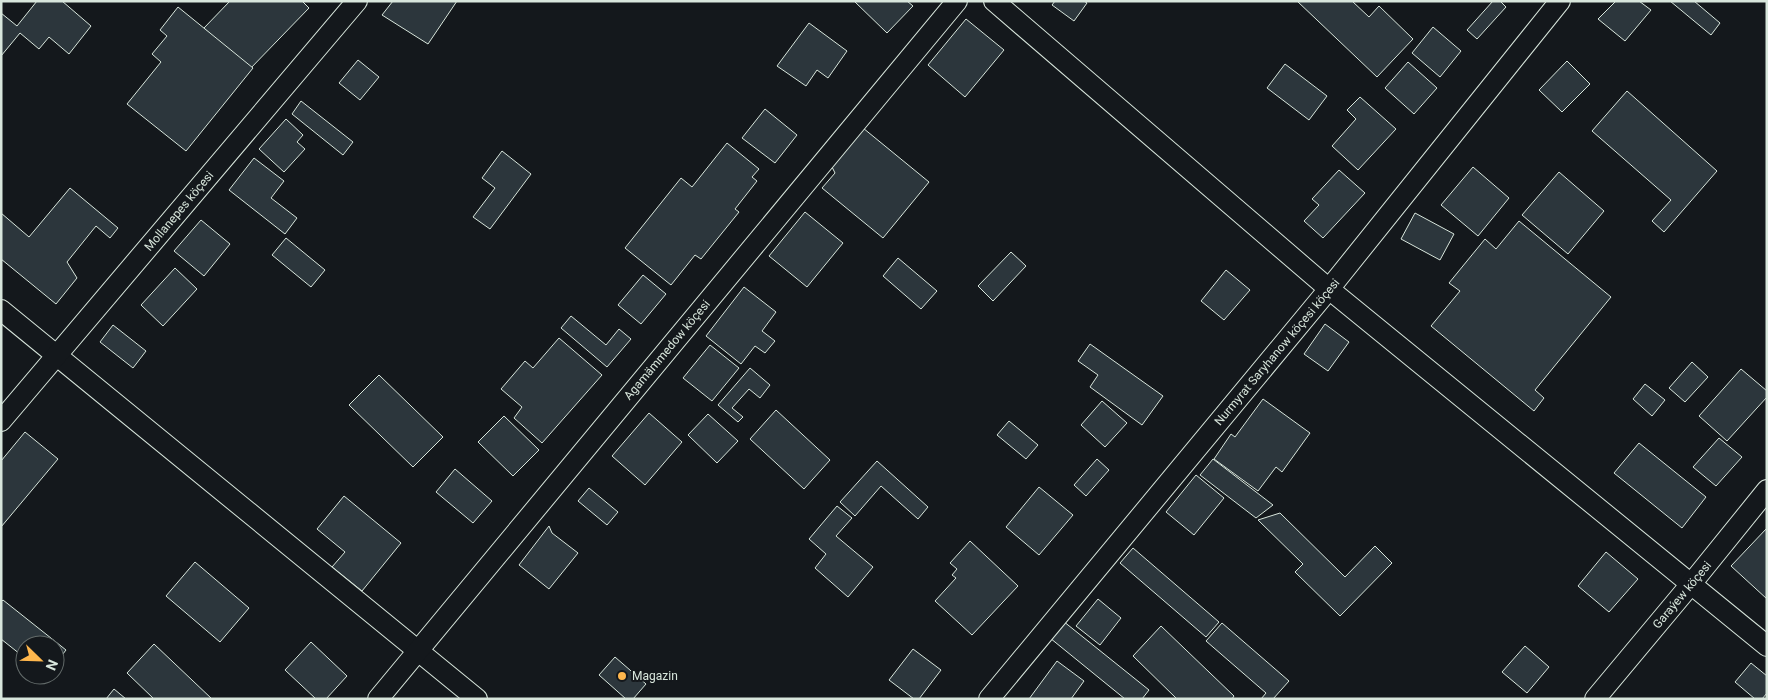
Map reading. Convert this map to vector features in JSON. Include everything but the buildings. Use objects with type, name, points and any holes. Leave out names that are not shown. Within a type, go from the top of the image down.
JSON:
[{"type":"street","name":"Mollanepes köçesi","points":[[1,421],[357,1]]},
{"type":"street","name":"Agamämmedow köçesi","points":[[378,699],[957,1]]},
{"type":"street","points":[[994,1],[1329,289],[1767,646]]},
{"type":"street","name":"Nurmyrat Saryhanow köçesi köçesi","points":[[989,699],[1329,289],[1560,1]]},
{"type":"street","points":[[1,310],[477,699]]},
{"type":"street","name":"Garaýew köçesi","points":[[1595,699],[1767,490]]},
{"type":"place","name":"Magazin","points":[[622,676]]}]
